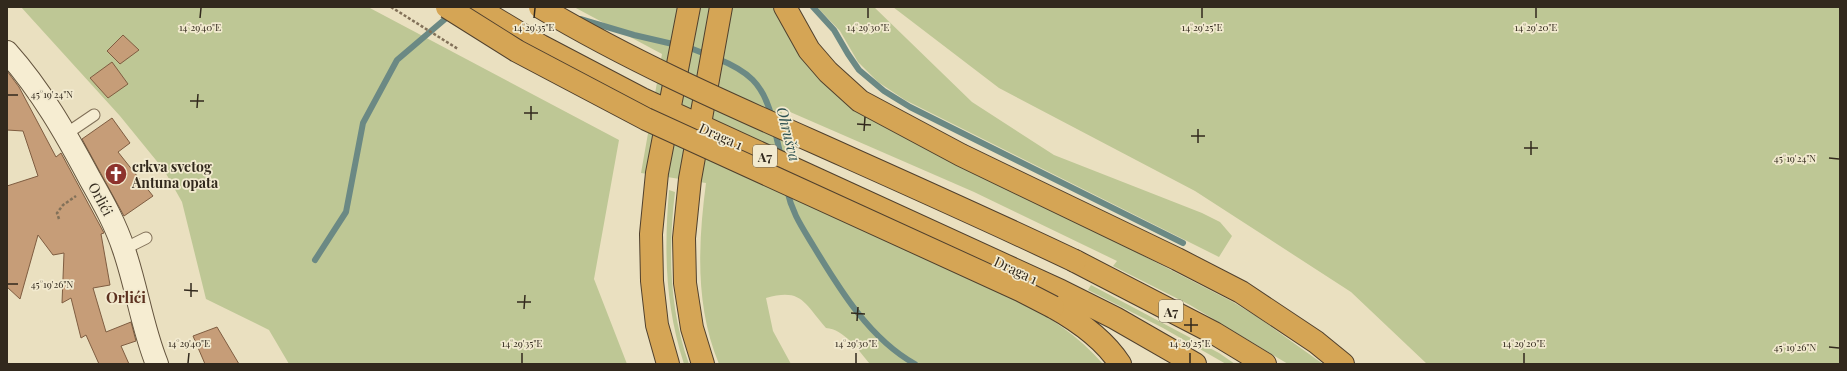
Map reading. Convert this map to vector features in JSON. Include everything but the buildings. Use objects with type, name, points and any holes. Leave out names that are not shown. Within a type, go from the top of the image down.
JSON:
[{"type":"highway","points":[[447,7],[517,51],[646,119],[1020,290],[1057,299],[1076,320],[1105,345],[1120,364]]},
{"type":"highway","name":"Draga 1","points":[[476,7],[541,46],[642,99],[1057,299]]},
{"type":"highway","name":"A7","points":[[540,7],[585,33],[667,76],[991,221],[1075,261],[1214,333],[1265,364]]},
{"type":"highway","points":[[668,364],[657,325],[652,281],[651,234],[657,173],[689,7]]},
{"type":"highway","points":[[703,364],[692,328],[685,283],[684,238],[690,179],[722,7]]},
{"type":"highway","points":[[785,7],[809,50],[828,72],[860,101],[961,155],[1177,259],[1241,292],[1316,342],[1343,364]]},
{"type":"highway","name":"A7","points":[[1057,299],[1115,318],[1195,364]]},
{"type":"street","name":"Orlići","points":[[7,52],[21,67],[66,134],[106,206],[124,250],[149,345],[157,364]]},
{"type":"lane","points":[[66,134],[94,114]]},
{"type":"lane","points":[[124,250],[146,238]]},
{"type":"path","points":[[391,7],[458,49]]},
{"type":"path","points":[[59,219],[57,213],[59,209],[80,194]]},
{"type":"green space","points":[[21,7],[368,7],[619,140],[594,279],[627,364],[289,364],[269,330],[206,299],[182,202],[164,170],[120,116]]},
{"type":"green space","points":[[574,7],[775,7],[814,70],[1103,235],[1233,302],[1259,318],[1323,364],[1288,364],[1190,305],[1113,266],[1117,261],[974,192],[781,108],[799,201],[1007,295],[1028,306],[1049,318],[1068,332],[1103,364],[870,364],[845,336],[833,329],[826,328],[801,300],[787,295],[778,295],[766,298],[773,331],[791,364],[719,364],[711,342],[706,320],[700,275],[701,229],[706,183],[641,173],[662,54]]},
{"type":"green space","points":[[817,7],[874,7],[972,102],[1054,155],[1202,213],[1220,222],[1232,236],[1219,257],[905,100],[878,82],[858,62],[840,31]]},
{"type":"green space","points":[[893,7],[1840,7],[1840,364],[1427,364],[1351,292],[1195,191],[999,88]]},
{"type":"green space","points":[[669,190],[675,192],[671,235],[674,300],[677,322],[689,364],[684,364],[673,321],[670,299],[667,257],[667,213]]},
{"type":"green space","points":[[1091,285],[1219,353],[1235,364],[1226,364],[1163,328],[1088,290]]},
{"type":"waterway","points":[[813,7],[834,30],[859,70],[884,91],[910,107],[1183,243]]},
{"type":"waterway","points":[[315,260],[346,212],[363,123],[397,60],[451,14]]},
{"type":"waterway","name":"Ohrušva","points":[[580,19],[634,35],[690,48],[708,55]]},
{"type":"waterway","name":"Ohrušva","points":[[716,58],[737,68],[753,80],[764,96],[772,118]]},
{"type":"waterway","name":"Ohrušva","points":[[775,131],[781,157]]},
{"type":"waterway","name":"Ohrušva","points":[[787,190],[792,206],[802,226],[834,280],[857,312],[884,341],[899,354],[915,364]]},
{"type":"place","name":"crkva svetog Antuna opata","points":[[116,174]]},
{"type":"district","name":"Orlići","points":[[126,297]]}]
